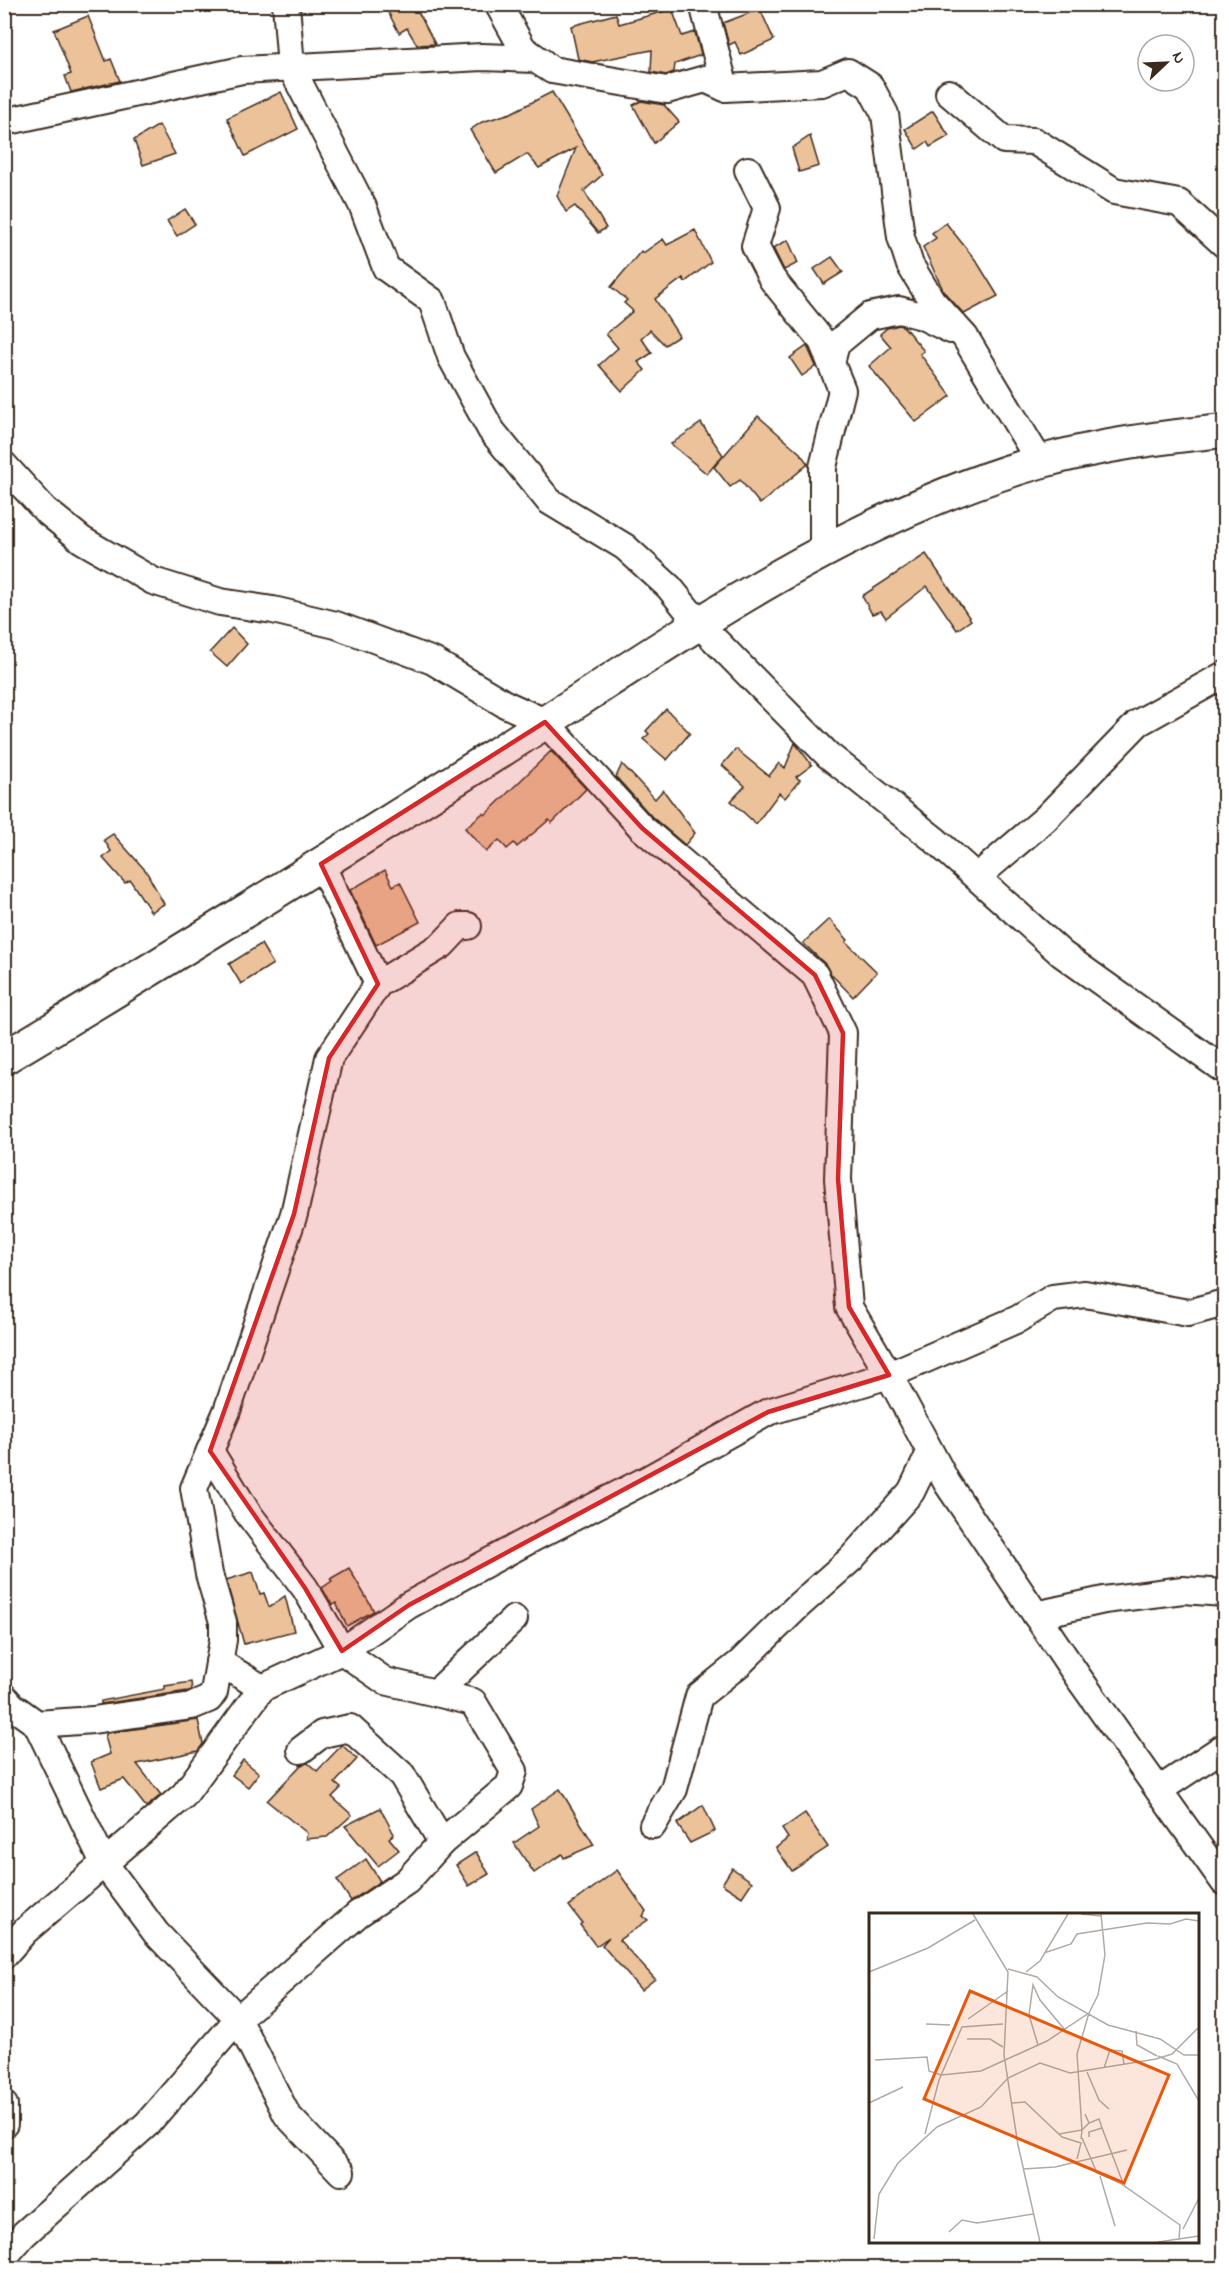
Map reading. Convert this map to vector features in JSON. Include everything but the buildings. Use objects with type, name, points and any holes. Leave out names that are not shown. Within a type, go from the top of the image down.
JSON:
[{"type":"street","points":[[286,4],[291,67],[363,207],[386,268],[432,301],[451,357],[494,434],[549,501],[625,547],[669,587],[699,624],[828,755],[935,840],[1062,954],[1224,1070]]},
{"type":"street","points":[[498,4],[524,49],[552,70]]},
{"type":"street","points":[[703,4],[725,88]]},
{"type":"street","points":[[4,122],[242,70],[291,67],[482,57],[536,58],[552,70],[667,90],[705,80],[725,88],[822,83],[848,72],[870,86],[885,114],[901,237],[910,265],[932,301],[964,337],[1040,462]]},
{"type":"street","points":[[949,93],[1004,140],[1035,141],[1114,191],[1179,203],[1224,244]]},
{"type":"street","points":[[748,170],[767,208],[755,246],[772,279],[822,341],[842,390],[823,466],[823,552]]},
{"type":"street","points":[[899,310],[910,265]]},
{"type":"street","points":[[831,363],[836,344],[870,316],[899,310],[922,316],[964,337]]},
{"type":"street","points":[[4,1058],[191,946],[749,592],[869,528],[963,488],[1040,462],[1144,439],[1224,431]]},
{"type":"street","points":[[4,465],[45,510],[82,540],[153,581],[220,602],[273,610],[336,626],[433,661],[505,704],[545,723],[642,828],[815,975],[843,1033],[838,1179],[849,1307],[889,1375],[947,1483],[1036,1615],[1224,1882]]},
{"type":"street","points":[[977,877],[1045,819],[1138,723],[1224,675]]},
{"type":"street","points":[[321,864],[378,984]]},
{"type":"street","points":[[37,1724],[93,1720],[192,1706],[208,1699],[214,1692],[223,1640],[223,1622],[209,1574],[194,1488],[227,1411],[294,1214],[329,1058],[378,984],[442,945],[460,926],[468,926]]},
{"type":"street","points":[[4,1955],[25,1931],[184,1795],[262,1688],[342,1652],[410,1605],[535,1537],[648,1479],[768,1413],[889,1375],[1018,1319],[1053,1298],[1085,1294],[1188,1313],[1224,1303]]},
{"type":"street","points":[[4,2258],[24,2234],[147,2124],[238,2019],[358,1914],[407,1881],[442,1842],[508,1786],[514,1771],[473,1702],[385,1681],[342,1652],[304,1588],[247,1512],[210,1451]]},
{"type":"street","points":[[653,1825],[674,1790],[699,1696],[740,1663],[799,1605],[851,1559],[911,1492],[930,1453]]},
{"type":"street","points":[[1036,1615],[1104,1600],[1183,1590],[1224,1593]]},
{"type":"street","points":[[436,1693],[514,1619]]},
{"type":"street","points":[[219,1662],[262,1688]]},
{"type":"street","points":[[4,1697],[12,1707],[37,1724],[104,1863],[156,1933],[238,2019],[287,2115],[340,2172]]},
{"type":"street","points":[[301,1750],[322,1734],[350,1728],[402,1775],[442,1842]]},
{"type":"street","points":[[1159,1790],[1224,1746]]},
{"type":"street","points":[[4,2105],[4,2124]]},
{"type":"highlighted area","points":[[545,722],[642,828],[815,975],[843,1033],[838,1179],[849,1307],[889,1375],[768,1412],[409,1605],[342,1651],[305,1588],[210,1451],[294,1214],[329,1058],[378,984],[321,864]]}]
